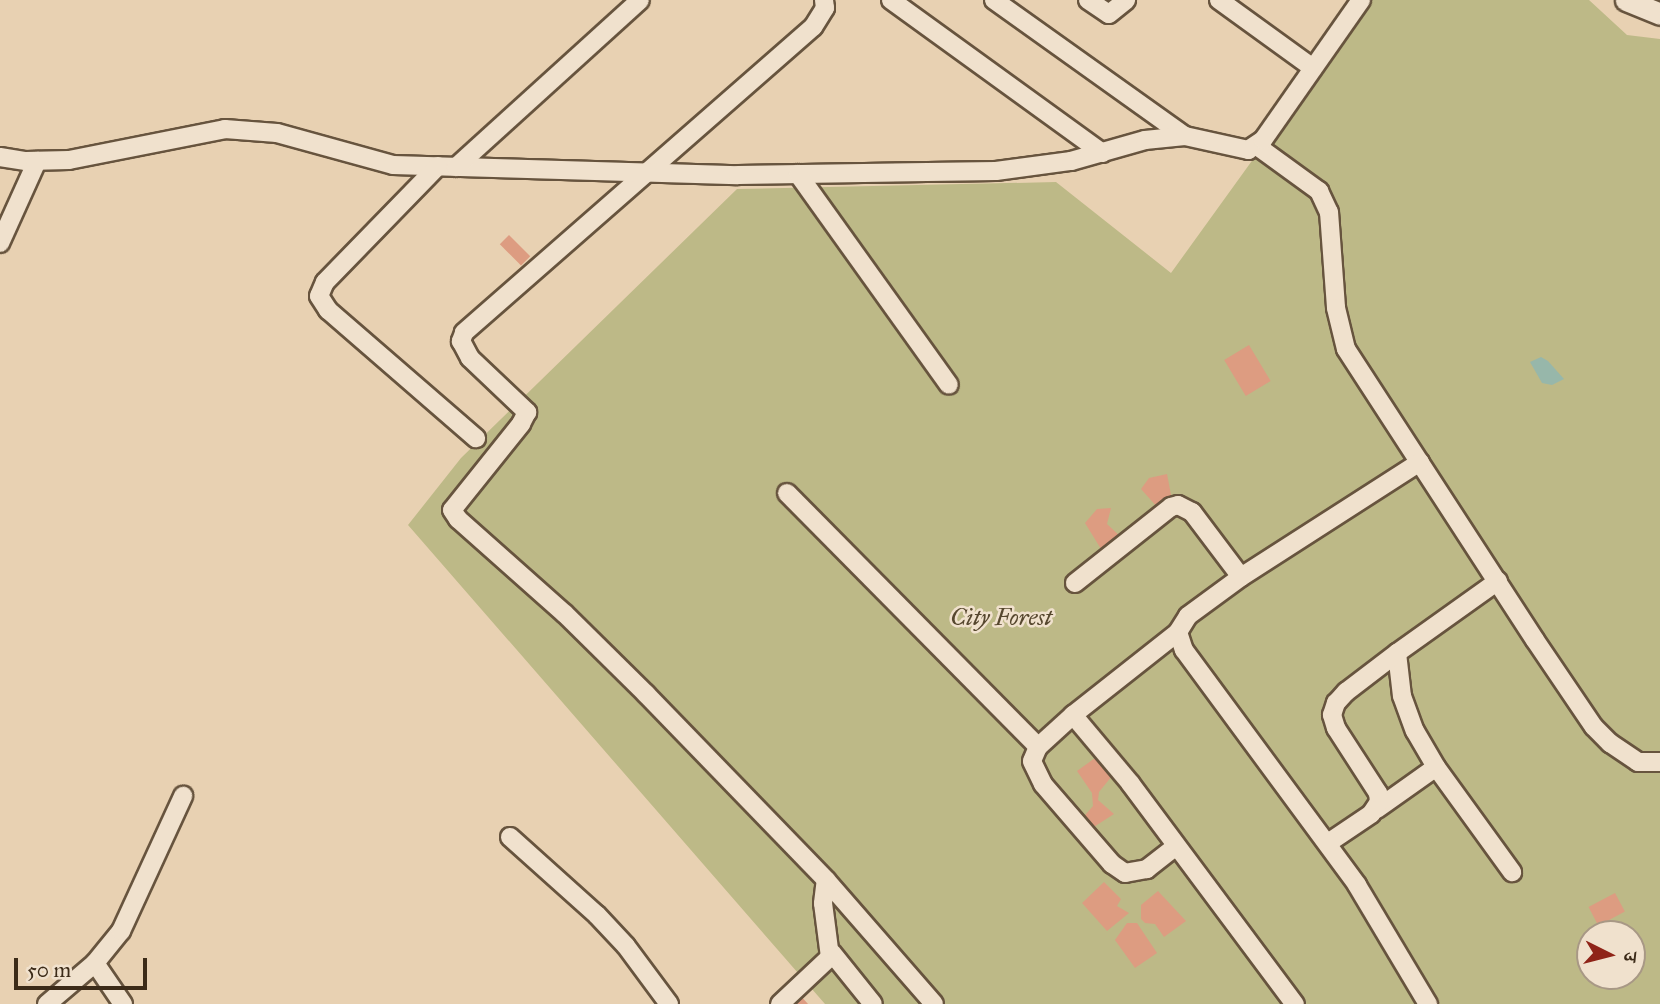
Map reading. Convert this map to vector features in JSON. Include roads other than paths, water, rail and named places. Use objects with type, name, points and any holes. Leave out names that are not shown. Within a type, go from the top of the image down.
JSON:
[{"type":"street","points":[[476,438],[328,310],[319,296],[325,282],[447,167],[640,0]]},
{"type":"street","points":[[824,0],[825,8],[814,27],[644,172],[464,332],[461,341],[470,358],[527,412],[521,424],[452,510],[458,519],[565,614],[637,685],[826,880],[934,1004]]},
{"type":"street","points":[[891,0],[1102,153]]},
{"type":"street","points":[[994,0],[1185,136]]},
{"type":"street","points":[[1088,0],[1109,14],[1126,0]]},
{"type":"street","points":[[1219,0],[1313,68]]},
{"type":"street","points":[[1626,0],[1660,14]]},
{"type":"street","points":[[0,157],[37,161],[97,155],[225,129],[277,133],[393,164],[644,172],[798,174],[996,171],[1040,167],[1145,141],[1185,136],[1248,150],[1257,146],[1313,68],[1352,3]]},
{"type":"street","points":[[1257,146],[1319,191],[1329,212],[1336,308],[1346,349],[1497,581],[1594,727],[1610,743],[1638,762],[1660,762]]},
{"type":"street","points":[[0,243],[37,161]]},
{"type":"street","points":[[798,174],[948,385]]},
{"type":"street","points":[[1175,847],[1147,869],[1135,874],[1125,873],[1112,864],[1043,784],[1032,761],[1038,747],[1073,715],[1178,632],[1188,616],[1241,577],[1420,462]]},
{"type":"street","points":[[787,493],[1038,747]]},
{"type":"street","points":[[1075,583],[1171,507],[1178,505],[1192,512],[1241,577]]},
{"type":"street","points":[[1377,809],[1378,793],[1336,728],[1332,715],[1336,703],[1346,692],[1397,653],[1497,581]]},
{"type":"street","points":[[1178,632],[1184,650],[1364,895],[1428,1004]]},
{"type":"street","points":[[1397,653],[1408,714],[1436,767],[1512,872]]},
{"type":"street","points":[[1073,715],[1130,783],[1175,847],[1295,1004]]},
{"type":"street","points":[[1328,843],[1436,767]]},
{"type":"street","points":[[47,1004],[95,963],[121,931],[183,796]]},
{"type":"street","points":[[510,837],[597,915],[626,946],[669,1004]]},
{"type":"street","points":[[826,880],[823,910],[832,953],[873,1004]]},
{"type":"street","points":[[780,1004],[808,975],[828,961],[832,953]]},
{"type":"street","points":[[95,963],[123,1004]]},
{"type":"park label","name":"City Forest","points":[[1001,618]]}]
